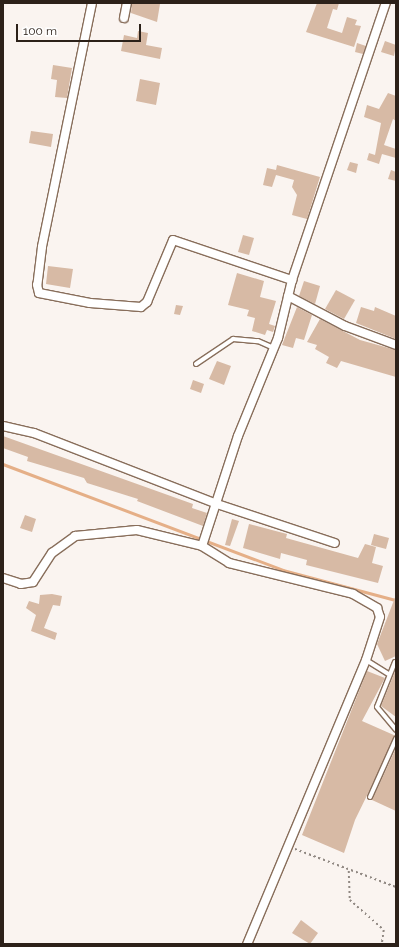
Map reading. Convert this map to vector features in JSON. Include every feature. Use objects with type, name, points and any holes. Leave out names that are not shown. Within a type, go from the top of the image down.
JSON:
[{"type":"street","points":[[92,3],[42,247],[37,285],[39,293],[90,303],[141,307],[147,302],[173,240],[292,280]]},
{"type":"street","points":[[124,18],[127,3]]},
{"type":"street","points":[[204,544],[211,528],[238,436],[274,348],[292,280],[386,3]]},
{"type":"street","points":[[288,296],[345,326],[396,345]]},
{"type":"street","points":[[3,426],[34,433],[217,504],[335,543]]},
{"type":"street","points":[[3,578],[21,584],[32,582],[62,543],[96,532],[153,532],[188,545],[204,544],[229,563],[370,600],[380,617],[366,660],[289,847],[247,944]]},
{"type":"lane","points":[[196,364],[233,339],[258,341],[274,348]]},
{"type":"lane","points":[[366,660],[388,674]]},
{"type":"lane","points":[[395,662],[388,674],[376,707],[396,730]]},
{"type":"lane","points":[[370,796],[396,739]]},
{"type":"path","points":[[289,847],[349,871],[396,887]]},
{"type":"path","points":[[349,871],[350,900],[384,930],[382,944]]},
{"type":"building","points":[[132,3],[160,4],[157,22],[131,13]]},
{"type":"building","points":[[317,3],[339,3],[337,10],[333,9],[327,28],[342,33],[347,17],[357,20],[355,25],[361,26],[354,47],[306,32]]},
{"type":"building","points":[[138,31],[148,33],[146,45],[162,48],[160,59],[121,51],[124,35],[137,38]]},
{"type":"building","points":[[385,41],[396,45],[394,56],[381,52]]},
{"type":"building","points":[[357,43],[366,46],[363,54],[355,52]]},
{"type":"building","points":[[53,65],[72,68],[67,98],[55,97],[57,80],[51,79]]},
{"type":"building","points":[[140,79],[160,83],[156,105],[136,101]]},
{"type":"building","points":[[388,93],[396,96],[396,121],[393,119],[384,145],[396,149],[396,158],[382,154],[379,164],[367,160],[369,153],[375,155],[381,123],[364,117],[367,105],[379,109]]},
{"type":"building","points":[[31,131],[53,134],[51,147],[29,143]]},
{"type":"building","points":[[350,162],[358,164],[356,173],[347,170]]},
{"type":"building","points":[[277,165],[320,177],[307,219],[292,215],[297,195],[292,187],[294,180],[276,175],[272,187],[263,185],[267,168],[276,170]]},
{"type":"building","points":[[391,170],[396,172],[396,181],[388,179]]},
{"type":"building","points":[[243,235],[254,238],[249,255],[238,252]]},
{"type":"building","points":[[48,266],[73,269],[70,288],[46,284]]},
{"type":"building","points":[[237,273],[264,281],[260,297],[276,301],[269,324],[275,326],[273,332],[267,330],[265,335],[252,331],[255,318],[247,316],[249,310],[228,305]]},
{"type":"building","points":[[304,281],[320,286],[315,304],[299,296]]},
{"type":"building","points":[[336,290],[355,300],[344,319],[325,309]]},
{"type":"building","points":[[176,305],[183,306],[180,315],[174,314]]},
{"type":"building","points":[[297,307],[312,315],[304,340],[296,338],[293,348],[282,345]]},
{"type":"building","points":[[361,307],[374,311],[375,307],[396,316],[396,339],[356,323]]},
{"type":"building","points":[[320,319],[360,340],[396,350],[396,377],[341,361],[337,368],[326,363],[329,357],[315,349],[317,345],[307,342]]},
{"type":"building","points":[[217,361],[231,366],[224,385],[209,379]]},
{"type":"building","points":[[193,380],[204,384],[201,393],[190,389]]},
{"type":"building","points":[[3,436],[193,504],[192,508],[207,513],[203,526],[137,501],[138,499],[87,483],[84,478],[27,461],[28,457],[3,448]]},
{"type":"building","points":[[25,515],[36,519],[32,532],[20,528]]},
{"type":"building","points":[[232,519],[239,521],[230,546],[225,545]]},
{"type":"building","points":[[249,524],[287,534],[286,538],[358,558],[365,544],[376,547],[372,563],[383,566],[378,583],[306,565],[307,560],[281,553],[280,559],[243,548]]},
{"type":"building","points":[[374,534],[389,538],[386,549],[371,545]]},
{"type":"building","points":[[52,594],[62,596],[60,606],[53,605],[44,628],[57,633],[55,640],[31,631],[36,615],[26,608],[29,601],[39,604],[40,595]]},
{"type":"building","points":[[396,595],[396,656],[385,661],[377,644]]},
{"type":"building","points":[[396,669],[396,717],[381,706]]},
{"type":"building","points":[[367,671],[385,678],[362,721],[396,736],[355,820],[344,853],[302,835]]},
{"type":"building","points":[[396,748],[396,811],[372,800]]},
{"type":"building","points":[[301,920],[318,933],[310,944],[292,933]]},
{"type":"waterway","points":[[3,464],[283,570],[396,600]]}]
